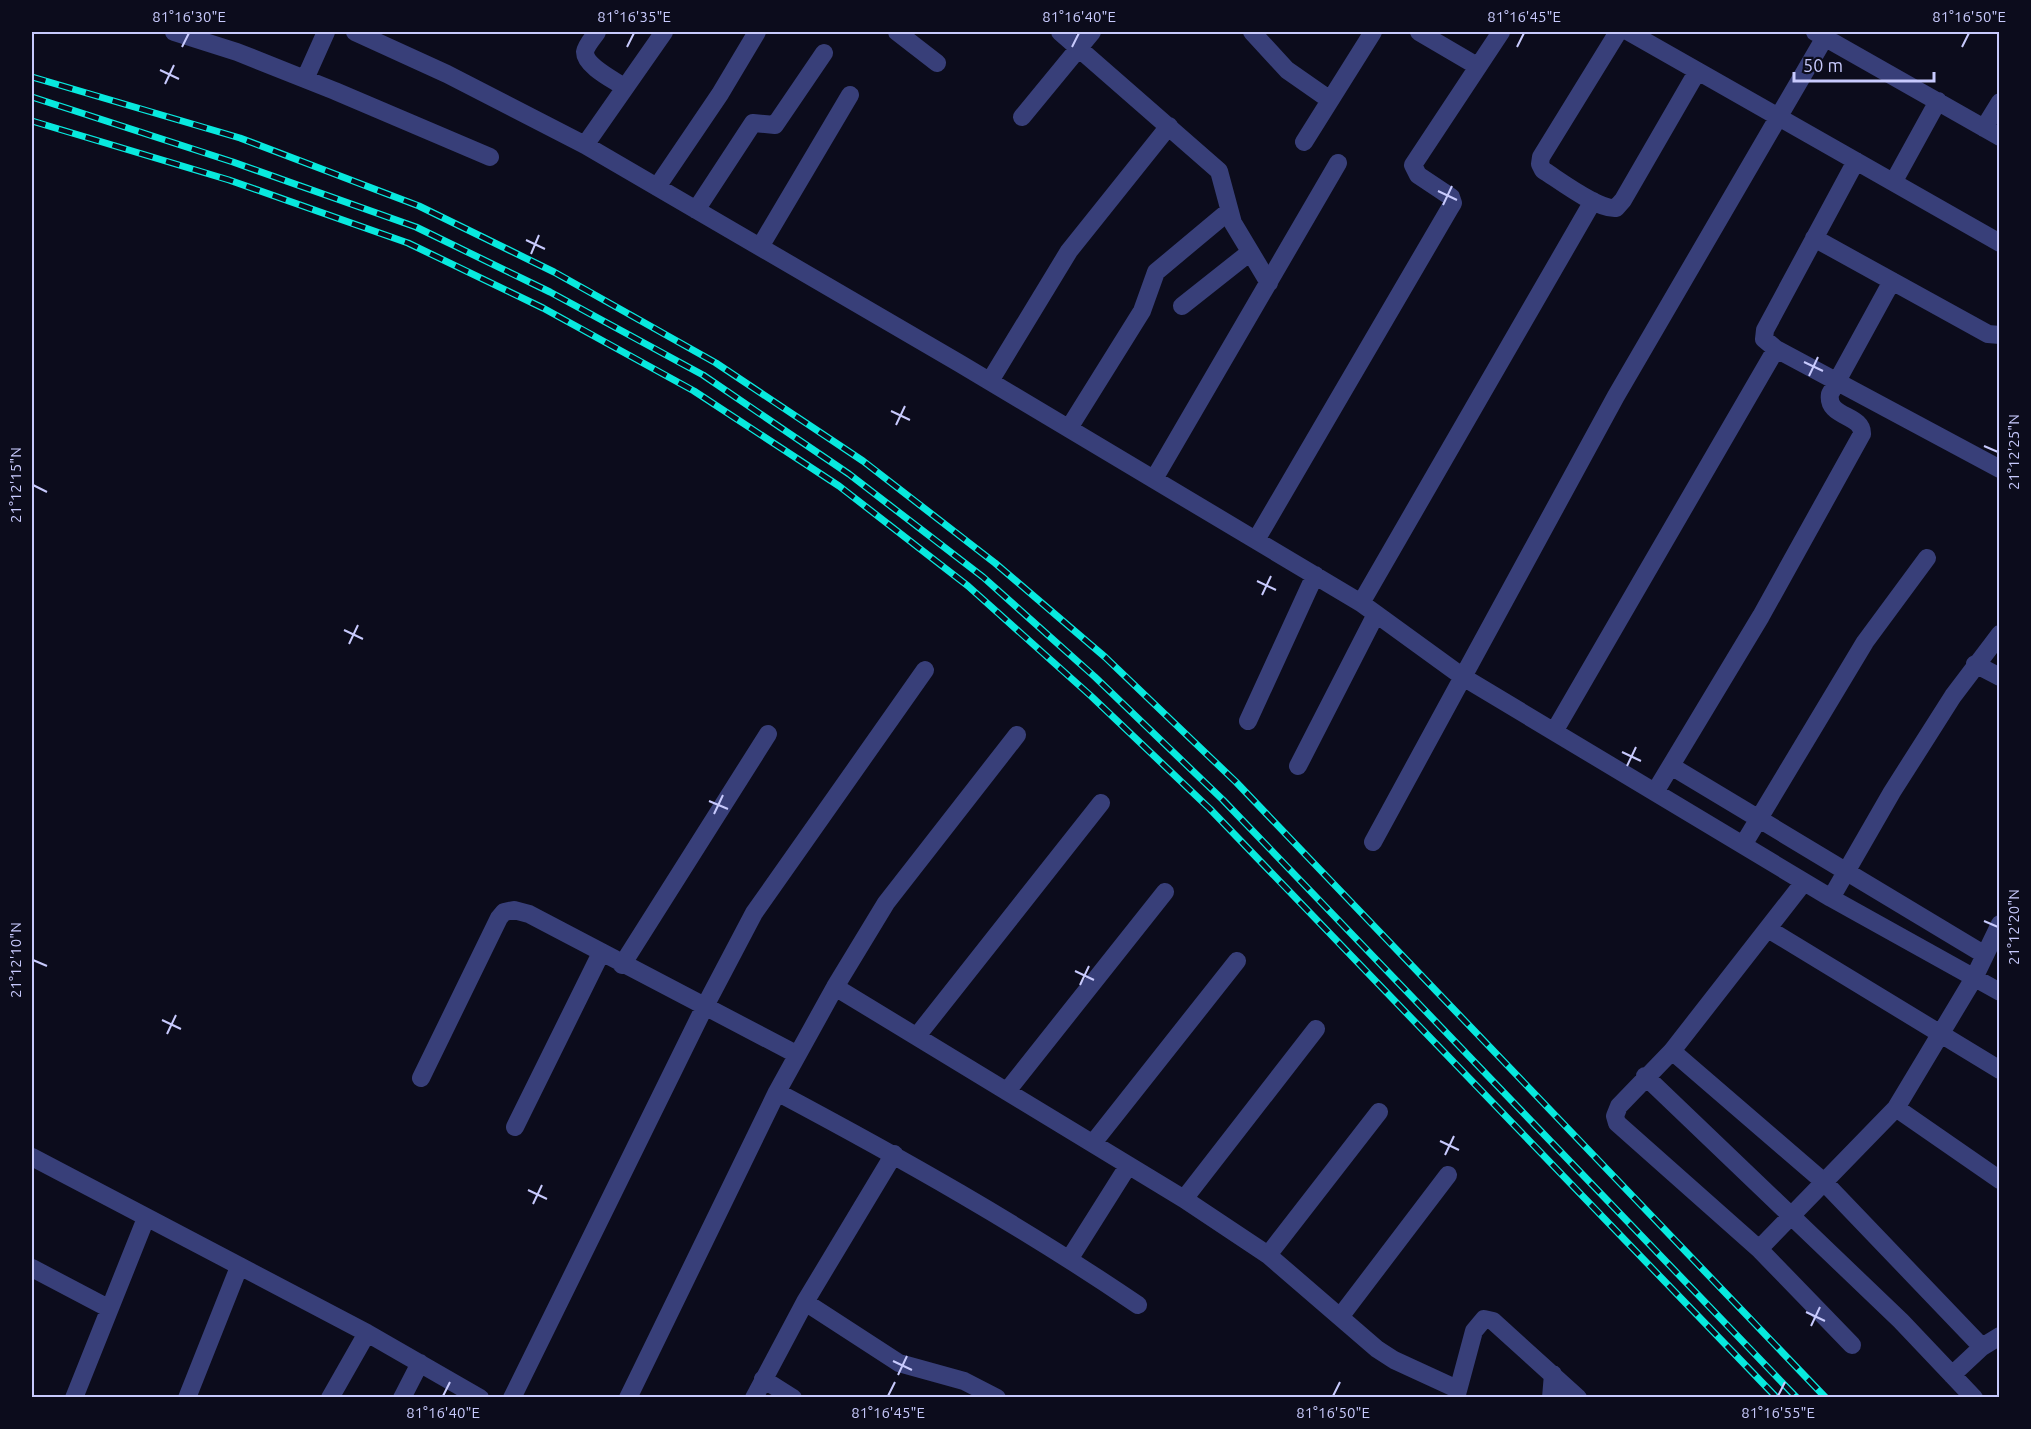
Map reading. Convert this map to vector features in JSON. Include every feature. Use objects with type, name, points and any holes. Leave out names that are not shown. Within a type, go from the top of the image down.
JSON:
[{"type":"street","points":[[174,32],[237,52],[490,157]]},
{"type":"street","points":[[305,79],[326,32]]},
{"type":"street","points":[[355,32],[447,75],[585,145],[990,381],[1361,603],[1463,677],[1555,730],[1831,898],[2000,992]]},
{"type":"street","points":[[597,32],[587,46],[585,53],[588,60],[624,87]]},
{"type":"street","points":[[585,145],[664,32]]},
{"type":"street","points":[[657,187],[720,94],[757,32]]},
{"type":"street","points":[[897,32],[937,63]]},
{"type":"street","points":[[1060,32],[1219,171],[1229,211],[1249,253],[1269,283]]},
{"type":"street","points":[[1022,117],[1092,32]]},
{"type":"street","points":[[1252,32],[1287,70],[1330,100]]},
{"type":"street","points":[[1304,142],[1373,32]]},
{"type":"street","points":[[1419,32],[1477,66]]},
{"type":"street","points":[[1256,540],[1450,208],[1451,197],[1418,176],[1413,165],[1501,32]]},
{"type":"street","points":[[1618,32],[1541,157],[1540,164],[1543,170],[1593,201],[1609,209],[1616,208],[1623,200],[1697,72]]},
{"type":"street","points":[[1629,32],[2000,243]]},
{"type":"street","points":[[1373,842],[1616,396],[1777,118],[1822,33],[1992,132],[2000,102]]},
{"type":"street","points":[[696,210],[748,128],[759,121],[775,125],[824,53]]},
{"type":"street","points":[[760,247],[850,95]]},
{"type":"street","points":[[1894,182],[1938,101]]},
{"type":"street","points":[[990,381],[1069,251],[1168,126]]},
{"type":"street","points":[[1856,161],[1765,330],[1764,339],[1776,349],[2000,469]]},
{"type":"street","points":[[1154,479],[1338,163]]},
{"type":"street","points":[[1361,603],[1593,201]]},
{"type":"street","points":[[1069,428],[1142,311],[1156,272],[1229,211]]},
{"type":"street","points":[[1814,238],[1988,334],[2000,335]]},
{"type":"street","points":[[1182,306],[1249,253]]},
{"type":"street","points":[[1655,792],[1761,616],[1862,434],[1859,424],[1833,408],[1829,402],[1836,382],[1892,281]]},
{"type":"street","points":[[1555,730],[1776,349]]},
{"type":"street","points":[[1743,845],[1865,642],[1927,558]]},
{"type":"street","points":[[1248,721],[1315,575]]},
{"type":"street","points":[[1298,766],[1376,614]]},
{"type":"street","points":[[1831,898],[1892,792],[1975,664],[2000,634]]},
{"type":"street","points":[[1975,664],[2000,677]]},
{"type":"street","points":[[512,1398],[704,1008],[754,913],[924,670]]},
{"type":"street","points":[[622,964],[768,734]]},
{"type":"street","points":[[628,1398],[796,1054],[835,987],[886,903],[1017,735]]},
{"type":"street","points":[[1671,766],[1985,955]]},
{"type":"street","points":[[917,1036],[1101,803]]},
{"type":"street","points":[[1804,882],[1672,1051],[1645,1076],[1619,1106],[1615,1116],[1617,1123],[1759,1249],[1852,1345]]},
{"type":"street","points":[[1006,1091],[1165,892]]},
{"type":"street","points":[[421,1078],[504,912],[514,910],[529,914],[704,1008],[796,1054]]},
{"type":"street","points":[[1759,1249],[1896,1108],[1942,1036],[2000,924]]},
{"type":"street","points":[[1768,929],[2000,1070]]},
{"type":"street","points":[[515,1127],[601,953]]},
{"type":"street","points":[[1093,1143],[1237,961]]},
{"type":"street","points":[[835,987],[1184,1199],[1268,1255],[1394,1360],[1457,1393],[1474,1331],[1484,1319],[1493,1321],[1578,1398]]},
{"type":"street","points":[[1184,1199],[1316,1029]]},
{"type":"street","points":[[1672,1051],[1824,1182],[1982,1347]]},
{"type":"street","points":[[1645,1076],[1901,1321],[1974,1398]]},
{"type":"street","points":[[777,1092],[894,1154],[1070,1258],[1138,1305]]},
{"type":"street","points":[[1896,1108],[2000,1180]]},
{"type":"street","points":[[1268,1255],[1379,1112]]},
{"type":"street","points":[[754,1398],[805,1302],[894,1154]]},
{"type":"street","points":[[32,1157],[368,1333],[480,1398]]},
{"type":"street","points":[[1070,1258],[1128,1166]]},
{"type":"street","points":[[1340,1317],[1448,1174]]},
{"type":"street","points":[[74,1398],[108,1308],[146,1218]]},
{"type":"street","points":[[187,1398],[239,1267]]},
{"type":"street","points":[[32,1268],[108,1308]]},
{"type":"street","points":[[805,1302],[899,1363],[964,1381],[997,1398]]},
{"type":"street","points":[[330,1398],[368,1333]]},
{"type":"street","points":[[1952,1375],[1982,1347],[2000,1336]]},
{"type":"street","points":[[402,1398],[420,1363]]},
{"type":"street","points":[[1551,1398],[1553,1374]]},
{"type":"street","points":[[763,1380],[793,1398]]},
{"type":"railway","points":[[32,77],[240,138],[419,206],[554,272],[716,363],[863,461],[995,563],[1105,657],[1236,782],[1826,1398]]},
{"type":"railway","points":[[32,97],[233,162],[416,227],[550,292],[703,375],[849,474],[983,577],[1095,677],[1223,800],[1797,1398]]},
{"type":"railway","points":[[32,121],[229,180],[408,243],[543,308],[694,391],[839,486],[968,586],[1091,696],[1210,809],[1777,1398]]}]
